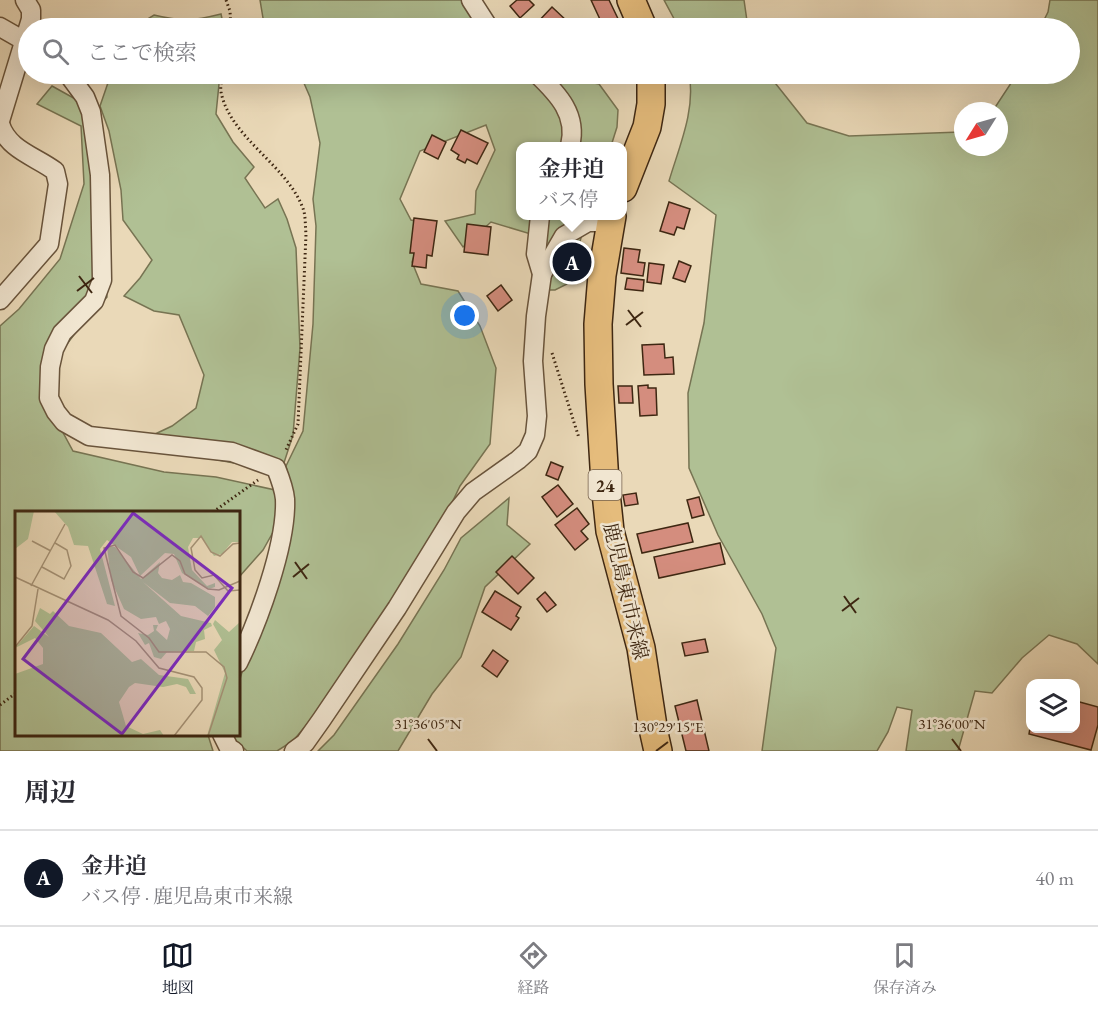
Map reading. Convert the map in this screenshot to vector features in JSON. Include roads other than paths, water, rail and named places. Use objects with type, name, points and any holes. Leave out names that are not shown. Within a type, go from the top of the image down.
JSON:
[{"type":"main road","points":[[631,0],[639,18]]},
{"type":"main road","points":[[627,178],[647,127],[651,104],[651,84]]},
{"type":"main road","name":"鹿児島東市来線","points":[[611,220],[602,275],[598,324],[605,483],[610,531],[641,648],[658,751]]},
{"type":"street","points":[[26,0],[31,10],[31,18]]},
{"type":"street","points":[[471,0],[483,18]]},
{"type":"street","points":[[0,27],[18,37]]},
{"type":"street","points":[[0,300],[49,244],[58,184],[55,171],[3,135],[0,122],[18,69]]},
{"type":"street","points":[[75,84],[85,97],[91,112],[100,175],[102,280],[94,301],[62,333],[54,349],[50,367],[49,398],[64,422],[89,436],[232,452],[276,468],[285,499],[281,536],[259,612],[240,658]]},
{"type":"street","points":[[548,84],[557,93],[572,122],[570,142]]},
{"type":"street","points":[[540,220],[536,254],[542,274]]},
{"type":"street","points":[[294,751],[305,743],[322,719],[397,608],[456,512],[473,492],[528,451],[535,435],[537,416],[533,361],[542,274],[564,236],[588,222],[603,220]]},
{"type":"street","points":[[223,736],[234,751]]},
{"type":"place","name":"金井迫","points":[[572,262]]}]
